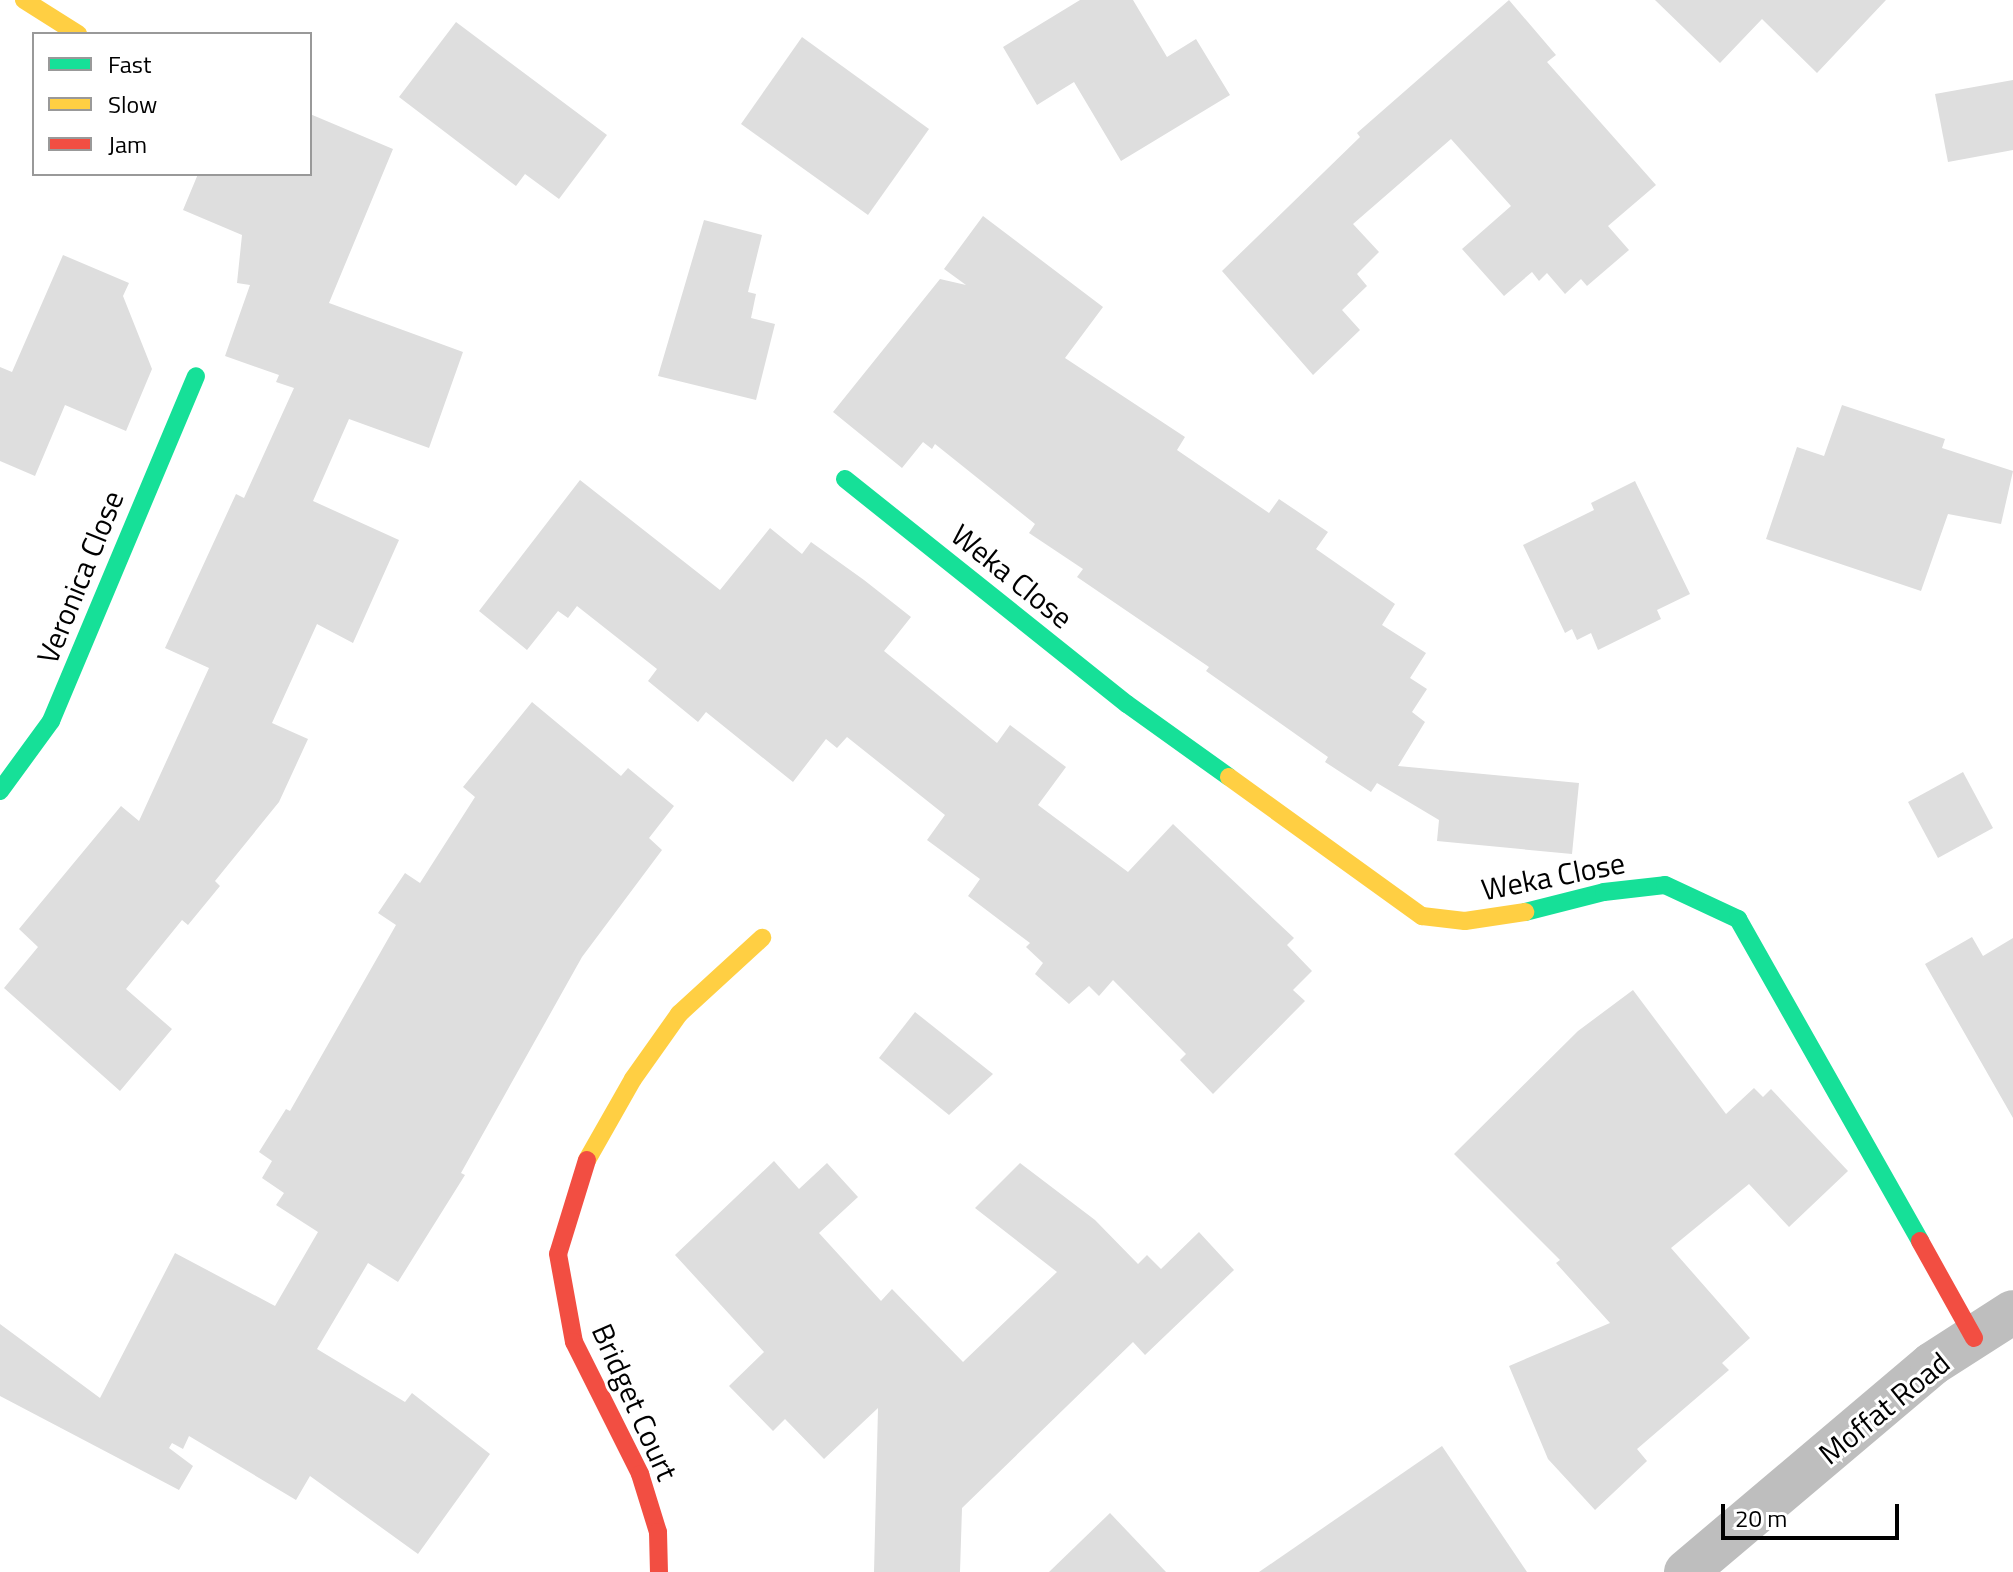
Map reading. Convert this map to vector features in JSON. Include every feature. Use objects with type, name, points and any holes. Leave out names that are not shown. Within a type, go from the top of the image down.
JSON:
[{"type":"street","points":[[24,0],[75,32]]},
{"type":"street","name":"Veronica Close","points":[[0,791],[51,721],[196,376]]},
{"type":"street","name":"Weka Close","points":[[845,479],[1127,704],[1422,916],[1465,921],[1506,917],[1604,892],[1665,885],[1738,919],[1974,1338]]},
{"type":"street","name":"Bridget Court","points":[[659,1572],[658,1532],[640,1474],[574,1342],[558,1254],[572,1195],[593,1144],[633,1079],[679,1014],[762,938]]},
{"type":"street","name":"Moffat Road","points":[[1686,1572],[1932,1364],[2013,1312]]},
{"type":"building","points":[[1080,0],[1133,0],[1167,57],[1196,39],[1230,95],[1121,161],[1074,82],[1037,105],[1003,47]]},
{"type":"building","points":[[1509,0],[1556,55],[1547,62],[1656,185],[1608,226],[1629,250],[1587,286],[1581,279],[1565,294],[1547,273],[1539,281],[1532,272],[1504,296],[1462,249],[1511,206],[1451,139],[1353,224],[1379,252],[1357,274],[1367,286],[1342,310],[1360,330],[1313,375],[1222,271],[1360,137],[1357,133]]},
{"type":"building","points":[[1655,0],[1886,0],[1817,73],[1762,19],[1720,63]]},
{"type":"building","points":[[456,22],[607,135],[559,199],[525,174],[516,186],[399,97]]},
{"type":"building","points":[[802,37],[929,129],[868,215],[741,124]]},
{"type":"building","points":[[2013,80],[2013,150],[1948,162],[1935,94]]},
{"type":"building","points":[[312,115],[393,149],[329,303],[463,352],[429,448],[349,419],[313,501],[399,540],[353,643],[317,624],[272,723],[308,739],[279,802],[215,881],[220,886],[188,925],[182,920],[126,989],[172,1029],[120,1091],[4,988],[38,947],[19,929],[121,806],[139,821],[209,668],[165,648],[236,494],[244,498],[294,388],[276,382],[279,375],[225,356],[250,285],[237,283],[242,235],[183,210],[197,176],[312,176]]},
{"type":"building","points":[[983,216],[1103,307],[1065,358],[1185,437],[1177,450],[1269,513],[1279,499],[1328,532],[1316,549],[1395,604],[1382,625],[1426,653],[1410,678],[1427,689],[1412,712],[1425,722],[1398,766],[1579,783],[1572,854],[1437,841],[1439,820],[1377,783],[1371,792],[1325,762],[1328,757],[1206,671],[1209,667],[1077,577],[1083,569],[1029,533],[1035,524],[935,444],[932,449],[923,442],[902,468],[833,412],[940,279],[966,285],[944,269]]},
{"type":"building","points":[[704,220],[762,235],[748,292],[756,294],[751,318],[775,324],[756,400],[658,376]]},
{"type":"building","points":[[63,255],[129,283],[123,296],[152,369],[126,431],[65,405],[35,476],[0,461],[0,367],[12,372]]},
{"type":"building","points":[[1842,405],[1945,439],[1942,448],[2013,471],[2001,524],[1948,514],[1921,591],[1766,539],[1797,447],[1824,456]]},
{"type":"building","points":[[580,480],[720,590],[770,528],[802,554],[811,542],[864,580],[911,617],[884,651],[997,743],[1010,725],[1066,767],[1038,805],[1128,872],[1173,824],[1294,938],[1287,945],[1312,971],[1293,990],[1305,1001],[1213,1094],[1180,1060],[1186,1054],[1113,980],[1099,996],[1089,986],[1069,1004],[1035,974],[1043,963],[1026,947],[1030,943],[968,896],[980,879],[927,840],[945,815],[847,737],[837,748],[826,739],[793,782],[706,712],[698,722],[648,681],[657,669],[577,606],[568,618],[558,611],[527,650],[479,611]]},
{"type":"building","points":[[1635,481],[1690,594],[1657,610],[1661,619],[1598,650],[1591,633],[1577,640],[1572,629],[1565,633],[1523,545],[1594,510],[1591,503]]},
{"type":"building","points":[[532,702],[621,776],[628,768],[674,806],[649,838],[662,850],[582,957],[461,1173],[465,1175],[398,1282],[368,1263],[317,1349],[405,1402],[412,1393],[490,1454],[418,1554],[310,1476],[296,1500],[189,1436],[183,1449],[172,1443],[169,1448],[193,1466],[179,1490],[0,1396],[0,1324],[100,1398],[175,1253],[275,1306],[318,1232],[276,1205],[284,1193],[262,1178],[272,1161],[259,1152],[286,1109],[290,1111],[396,925],[378,913],[405,873],[420,883],[475,797],[463,787]]},
{"type":"building","points":[[1963,772],[1993,828],[1938,858],[1908,802]]},
{"type":"building","points":[[1972,937],[1983,956],[2013,938],[2013,1118],[1925,964]]},
{"type":"building","points":[[1633,990],[1726,1114],[1754,1088],[1763,1097],[1771,1089],[1848,1171],[1789,1227],[1749,1184],[1671,1248],[1750,1338],[1722,1363],[1729,1370],[1637,1449],[1647,1461],[1595,1510],[1548,1459],[1509,1366],[1610,1323],[1556,1263],[1560,1260],[1454,1154],[1578,1031]]},
{"type":"building","points":[[915,1012],[993,1074],[949,1115],[879,1058]]},
{"type":"building","points":[[774,1161],[799,1189],[827,1163],[858,1197],[819,1233],[881,1301],[892,1289],[963,1362],[1057,1272],[975,1208],[1020,1163],[1095,1220],[1138,1264],[1147,1255],[1161,1269],[1199,1232],[1234,1270],[1145,1355],[1133,1342],[962,1508],[960,1572],[874,1572],[878,1408],[824,1459],[785,1419],[773,1431],[729,1386],[764,1352],[675,1255]]},
{"type":"building","points":[[1442,1446],[1527,1572],[1259,1572]]},
{"type":"building","points":[[1110,1513],[1166,1572],[1049,1572]]},
{"type":"traffic: fast","points":[[0,791],[51,721],[196,376]]},
{"type":"traffic: fast","points":[[845,479],[1127,704],[1229,777]]},
{"type":"traffic: fast","points":[[1525,912],[1604,892],[1665,885],[1738,919],[1920,1241]]},
{"type":"traffic: slow","points":[[24,0],[75,32]]},
{"type":"traffic: slow","points":[[1229,777],[1422,916],[1465,921],[1525,912]]},
{"type":"traffic: slow","points":[[587,1160],[633,1079],[679,1014],[762,938]]},
{"type":"traffic: jam","points":[[587,1160],[558,1254],[574,1342],[640,1474],[658,1532],[659,1572]]},
{"type":"traffic: jam","points":[[1920,1241],[1974,1338]]}]
